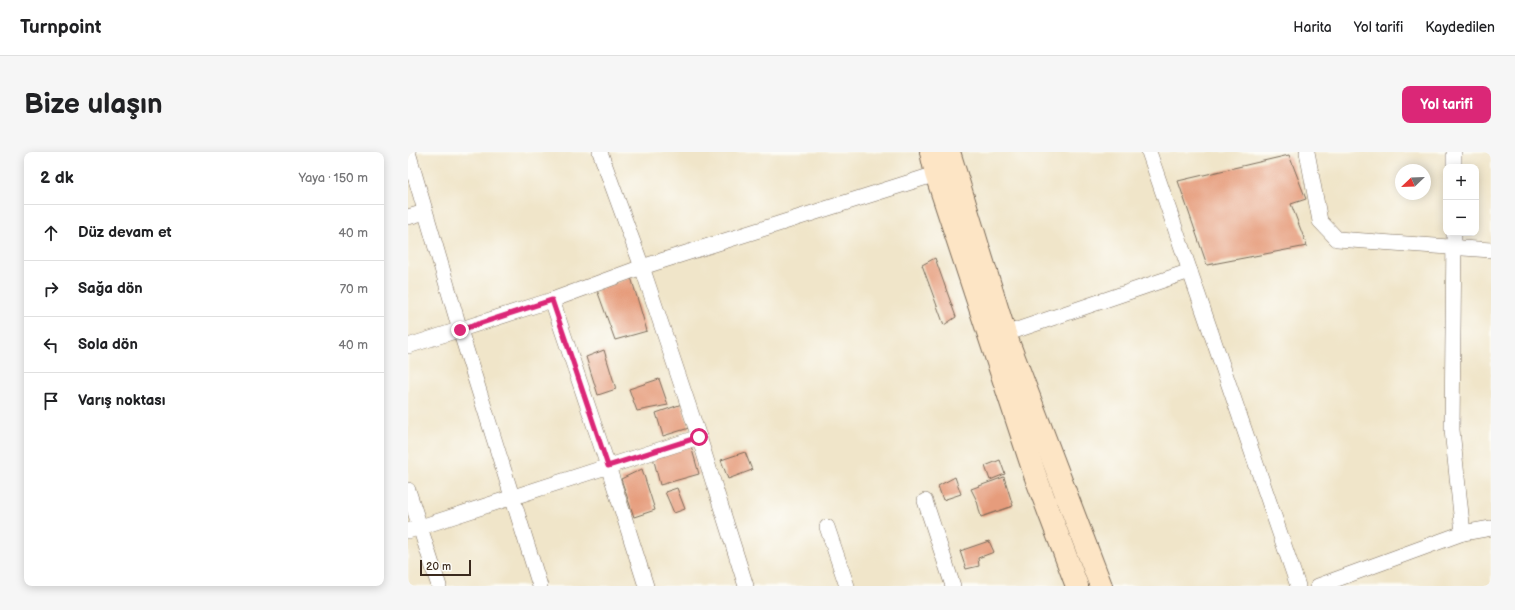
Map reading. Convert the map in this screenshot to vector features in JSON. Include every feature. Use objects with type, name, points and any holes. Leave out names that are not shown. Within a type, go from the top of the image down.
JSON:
[{"type":"main road","points":[[931,152],[936,174],[1035,475],[1077,586]]},
{"type":"main road","points":[[949,152],[1005,334],[1101,586]]},
{"type":"street","points":[[408,152],[460,330],[540,586]]},
{"type":"street","points":[[600,152],[642,267],[699,437],[746,586]]},
{"type":"street","points":[[1149,152],[1298,586]]},
{"type":"street","points":[[1306,152],[1320,221],[1337,238],[1454,240],[1491,250]]},
{"type":"street","points":[[1454,152],[1454,164]]},
{"type":"street","points":[[408,346],[552,300],[642,267],[936,174]]},
{"type":"street","points":[[408,217],[425,212]]},
{"type":"street","points":[[1454,240],[1452,430],[1463,533]]},
{"type":"street","points":[[1005,334],[1190,271]]},
{"type":"street","points":[[552,300],[608,466],[646,586]]},
{"type":"street","points":[[414,530],[699,437]]},
{"type":"street","points":[[408,490],[414,530],[439,586]]},
{"type":"street","points":[[925,501],[953,586]]},
{"type":"street","points":[[827,527],[847,586]]},
{"type":"street","points":[[1318,586],[1463,533],[1491,528]]},
{"type":"building","points":[[1289,155],[1306,199],[1291,204],[1307,246],[1207,265],[1178,181]]},
{"type":"building","points":[[935,258],[956,317],[944,325],[922,265]]},
{"type":"building","points":[[631,277],[647,331],[615,340],[597,290]]},
{"type":"building","points":[[604,350],[616,389],[598,395],[586,357]]},
{"type":"building","points":[[659,379],[668,405],[637,411],[629,389]]},
{"type":"building","points":[[682,404],[689,428],[663,436],[656,413]]},
{"type":"building","points":[[691,446],[699,474],[660,485],[653,457]]},
{"type":"building","points":[[745,452],[752,470],[728,479],[721,460]]},
{"type":"building","points":[[1000,460],[1005,474],[990,480],[985,466]]},
{"type":"building","points":[[642,469],[655,510],[634,517],[621,479]]},
{"type":"building","points":[[955,477],[961,494],[943,500],[938,486]]},
{"type":"building","points":[[1004,477],[1013,506],[981,517],[977,501],[971,489]]},
{"type":"building","points":[[677,488],[685,509],[674,513],[665,492]]},
{"type":"building","points":[[989,541],[994,552],[978,558],[979,566],[966,569],[960,551]]},
{"type":"route","points":[[460,330],[552,300],[608,466],[699,437]]}]
